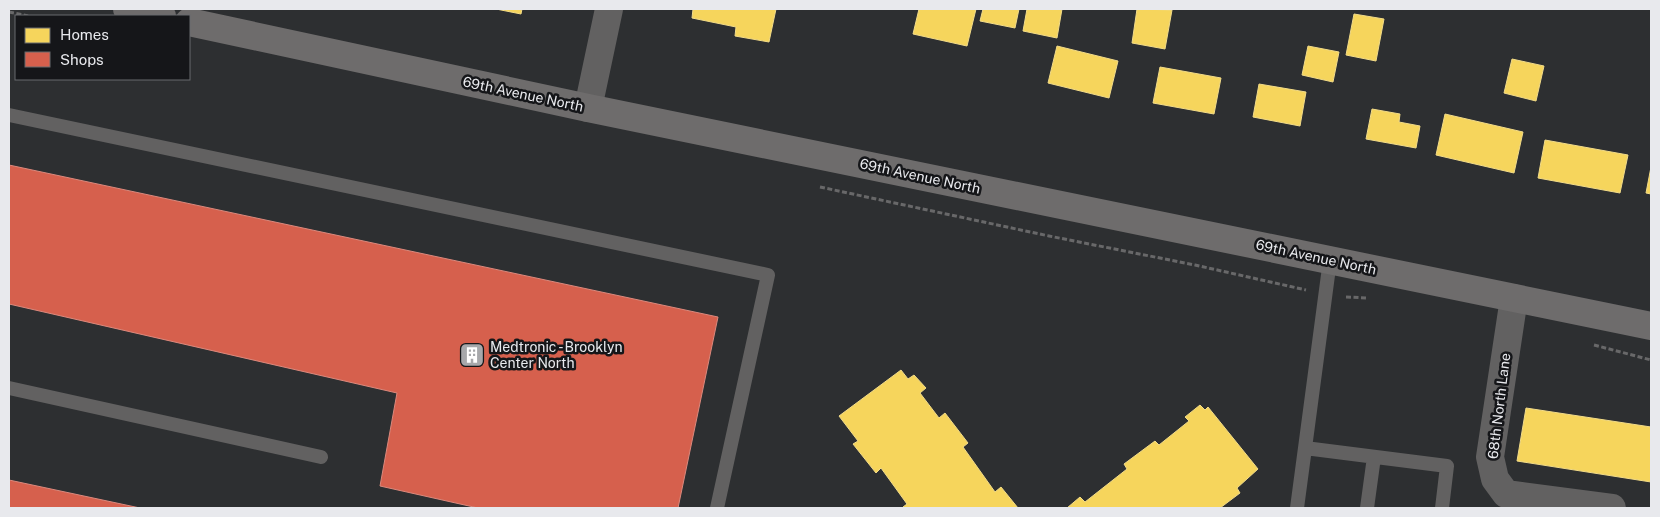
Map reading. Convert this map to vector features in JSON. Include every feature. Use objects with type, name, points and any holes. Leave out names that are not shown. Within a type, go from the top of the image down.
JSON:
[{"type":"street","points":[[127,9],[157,15]]},
{"type":"street","points":[[588,108],[609,9]]},
{"type":"street","name":"69th Avenue North","points":[[190,22],[588,108],[1651,326]]},
{"type":"street","name":"68th North Lane","points":[[1514,298],[1490,457],[1495,479],[1506,494],[1612,508]]},
{"type":"lane","points":[[9,115],[768,275],[717,508]]},
{"type":"lane","points":[[1297,508],[1330,260]]},
{"type":"lane","points":[[9,388],[321,457]]},
{"type":"lane","points":[[1304,448],[1447,466],[1442,508]]},
{"type":"lane","points":[[1367,508],[1374,457]]},
{"type":"path","points":[[9,12],[23,15]]},
{"type":"building: Homes","points":[[496,9],[522,9],[521,14]]},
{"type":"building: Homes","points":[[693,9],[776,9],[769,42],[735,36],[736,27],[692,18]]},
{"type":"building: Homes","points":[[919,9],[976,9],[967,46],[913,34]]},
{"type":"building: Homes","points":[[983,9],[1019,9],[1015,28],[980,21]]},
{"type":"building: Homes","points":[[1027,9],[1062,9],[1057,38],[1023,31]]},
{"type":"building: Homes","points":[[1137,9],[1172,10],[1165,49],[1132,43]]},
{"type":"building: Homes","points":[[1354,14],[1384,19],[1376,61],[1346,55]]},
{"type":"building: Homes","points":[[1057,46],[1118,61],[1109,98],[1048,83]]},
{"type":"building: Homes","points":[[1308,46],[1339,52],[1333,82],[1302,75]]},
{"type":"building: Homes","points":[[1512,59],[1544,66],[1536,101],[1504,93]]},
{"type":"building: Homes","points":[[1160,67],[1221,78],[1214,114],[1153,103]]},
{"type":"building: Homes","points":[[1259,84],[1306,92],[1300,126],[1253,117]]},
{"type":"building: Homes","points":[[1372,109],[1400,114],[1399,122],[1420,126],[1416,148],[1366,139]]},
{"type":"building: Homes","points":[[1445,114],[1523,132],[1514,173],[1436,155]]},
{"type":"building: Homes","points":[[1545,140],[1628,155],[1620,193],[1538,178]]},
{"type":"building: Homes","points":[[1651,167],[1651,194],[1646,193]]},
{"type":"building: Homes","points":[[901,370],[908,379],[914,375],[926,388],[920,393],[939,418],[945,413],[968,443],[963,447],[995,492],[1001,487],[1018,508],[903,507],[907,504],[881,468],[876,473],[853,444],[858,441],[839,416]]},
{"type":"building: Homes","points":[[1200,405],[1205,410],[1208,407],[1258,469],[1237,488],[1240,493],[1220,508],[1067,508],[1080,497],[1085,502],[1127,469],[1124,464],[1155,441],[1159,445],[1189,421],[1185,417]]},
{"type":"building: Homes","points":[[1526,408],[1651,427],[1651,482],[1517,461]]},
{"type":"building: Shops","name":"Medtronic - Brooklyn Center North","points":[[9,165],[718,317],[678,508],[478,508],[380,486],[397,393],[9,304]]},
{"type":"building: Shops","points":[[9,480],[140,508],[9,508]]},
{"type":"place","name":"Medtronic - Brooklyn Center North","points":[[472,355]]}]
